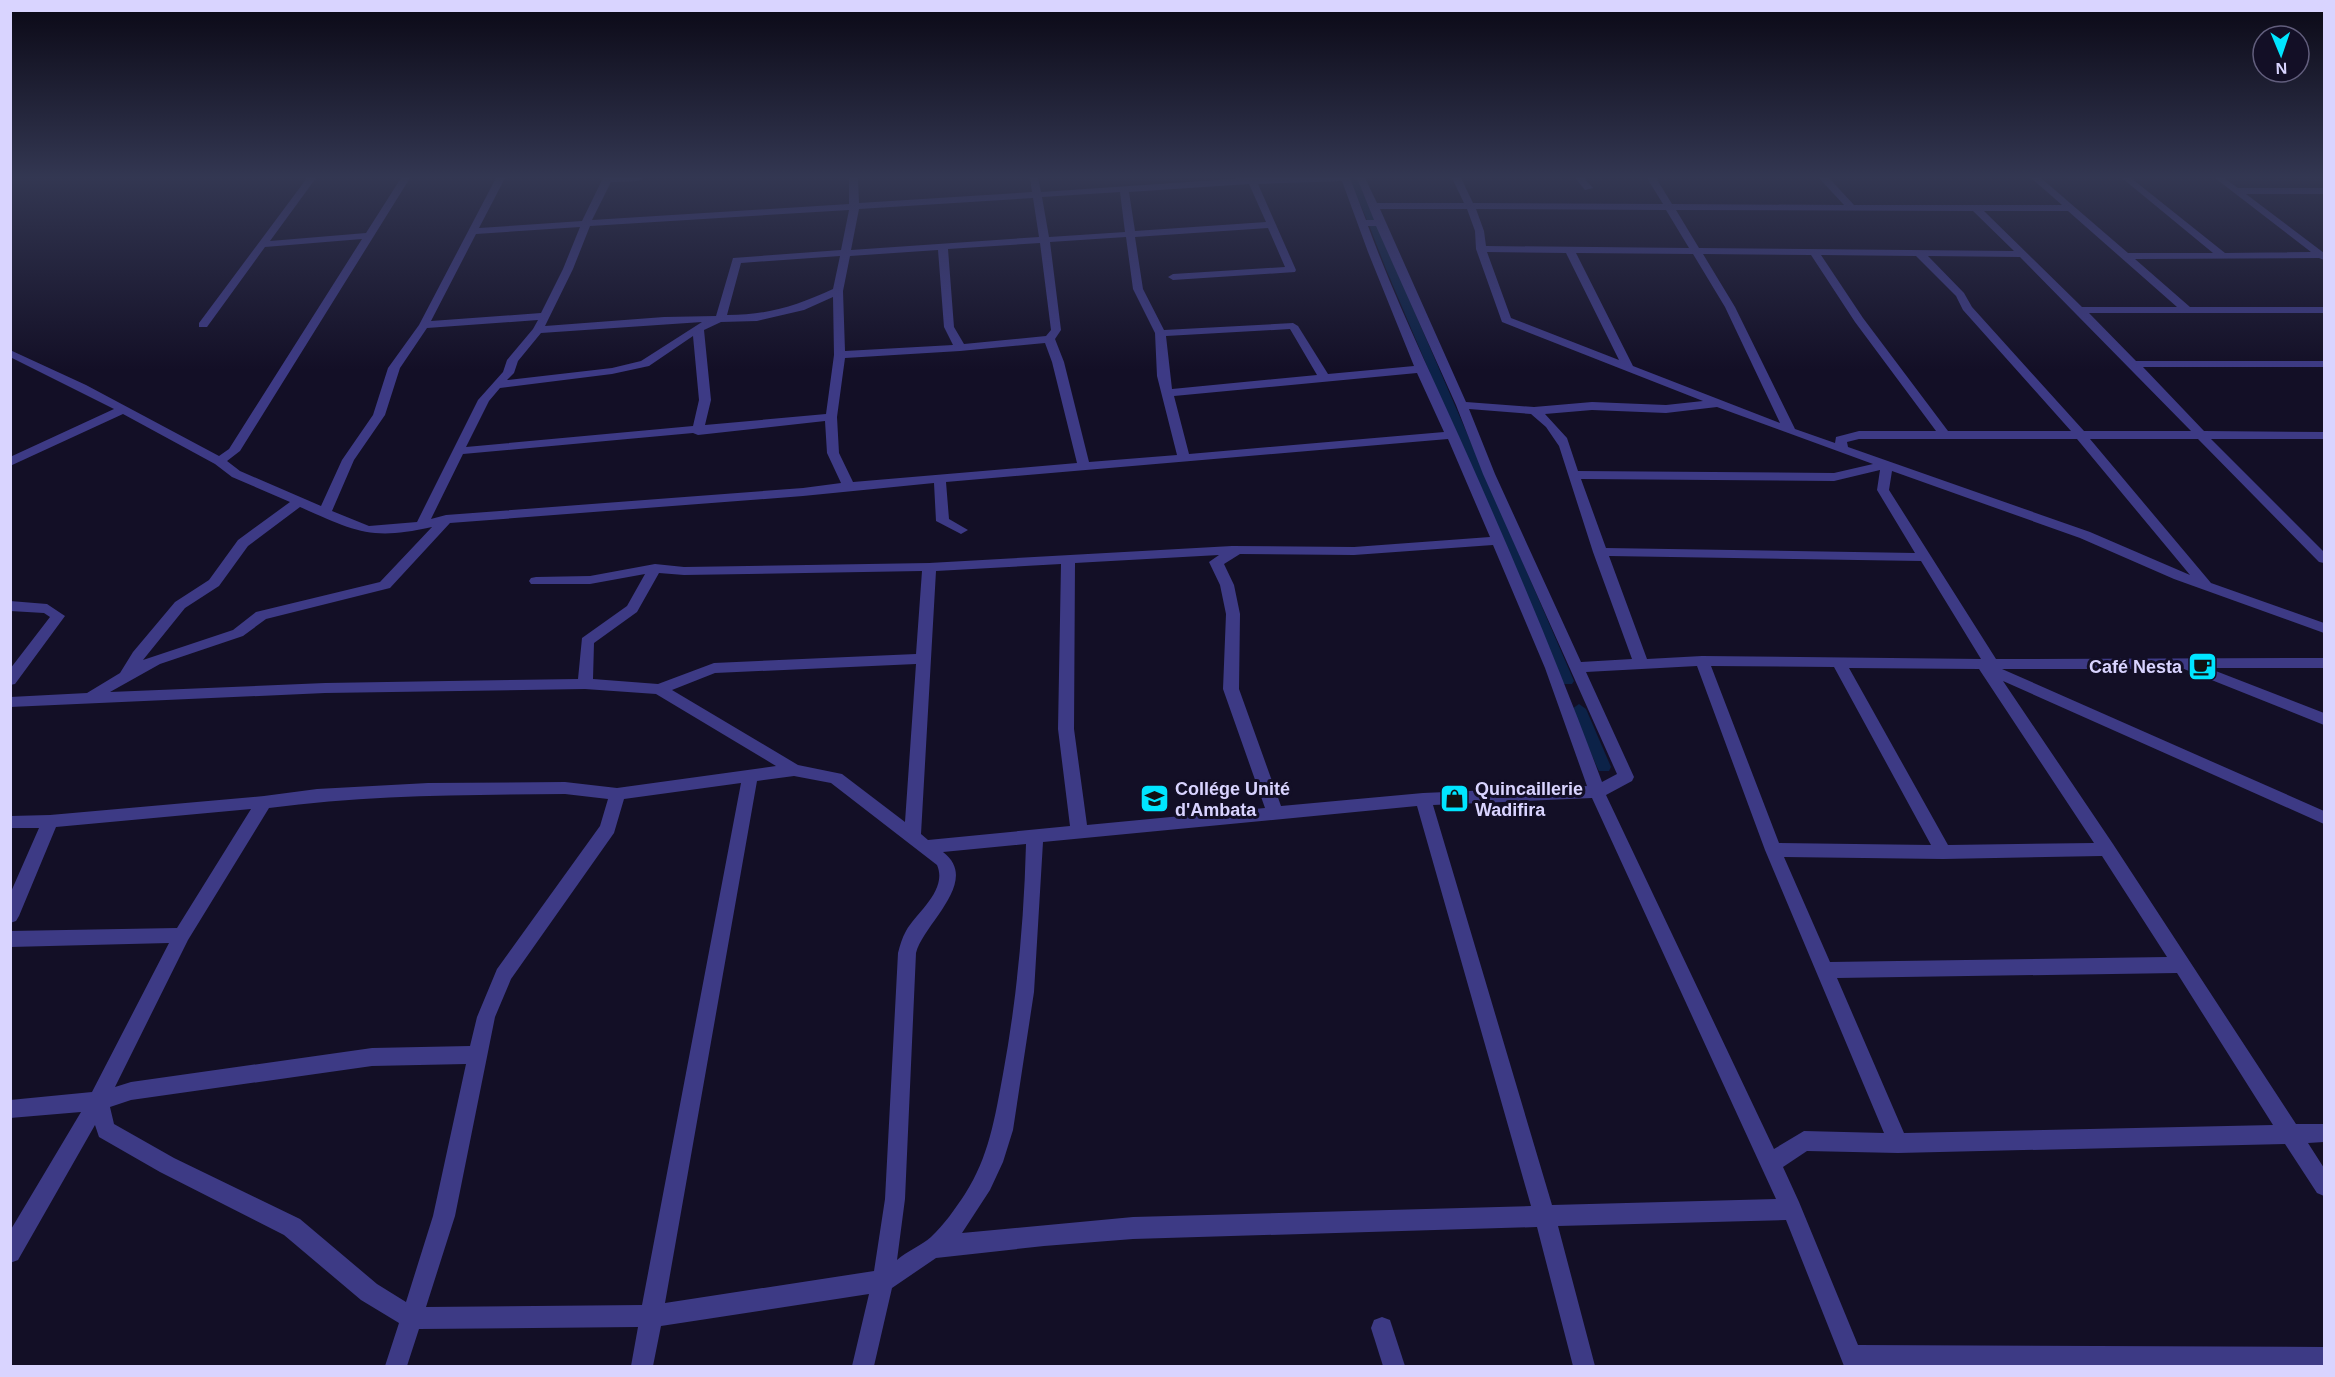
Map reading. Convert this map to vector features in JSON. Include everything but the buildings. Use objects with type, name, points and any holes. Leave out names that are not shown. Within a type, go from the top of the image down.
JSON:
[{"type":"street","points":[[203,325],[264,244],[287,242]]},
{"type":"street","points":[[219,461],[234,451],[364,242]]},
{"type":"street","points":[[324,514],[348,460],[379,415],[394,368],[424,325],[465,242]]},
{"type":"street","points":[[421,526],[484,399],[508,373],[513,360],[538,330],[578,242]]},
{"type":"street","points":[[846,242],[838,291],[840,355],[831,417],[833,453],[849,486]]},
{"type":"street","points":[[721,318],[737,260],[997,242]]},
{"type":"street","points":[[840,355],[960,348],[1049,339],[1056,330],[1045,242]]},
{"type":"street","points":[[1132,242],[1138,289],[1160,333],[1163,376],[1184,459]]},
{"type":"street","points":[[1173,278],[1291,270],[1278,242]]},
{"type":"street","points":[[1378,242],[1421,369],[1552,668],[1597,792],[1792,1209],[1853,1361],[2189,1362],[2325,1358]]},
{"type":"street","points":[[919,842],[1035,836],[1423,799],[1597,792],[1626,777],[1489,474],[1462,405],[1381,242]]},
{"type":"street","points":[[1482,242],[1481,249],[1506,320],[1791,431],[2085,535],[2208,586],[2325,628]]},
{"type":"street","points":[[1692,242],[1730,307],[1791,431]]},
{"type":"street","points":[[2010,242],[2133,364],[2197,434],[2325,559]]},
{"type":"street","points":[[2109,242],[2186,309]]},
{"type":"street","points":[[2206,242],[2223,256]]},
{"type":"street","points":[[2305,242],[2323,256]]},
{"type":"street","points":[[943,246],[949,327],[960,348]]},
{"type":"street","points":[[1481,249],[2021,254]]},
{"type":"street","points":[[1570,251],[1628,367]]},
{"type":"street","points":[[1815,253],[1859,320],[1945,435]]},
{"type":"street","points":[[1919,253],[1960,295],[1967,308],[2080,434],[2208,586]]},
{"type":"street","points":[[2125,256],[2323,256]]},
{"type":"street","points":[[538,330],[721,318],[757,318],[800,308],[838,291]]},
{"type":"street","points":[[2078,310],[2325,310]]},
{"type":"street","points":[[424,325],[544,316]]},
{"type":"street","points":[[496,385],[612,371],[645,363],[698,328],[721,318]]},
{"type":"street","points":[[1160,333],[1293,326],[1325,379]]},
{"type":"street","points":[[698,328],[705,400],[698,431]]},
{"type":"street","points":[[1049,339],[1058,362],[1084,467]]},
{"type":"street","points":[[10,353],[82,387],[219,461],[236,474],[357,529],[421,526],[446,519],[804,492],[849,486],[1451,435]]},
{"type":"street","points":[[2133,364],[2325,364]]},
{"type":"street","points":[[1167,393],[1421,369]]},
{"type":"street","points":[[1462,405],[1534,411],[1592,406],[1666,409],[1721,403]]},
{"type":"street","points":[[10,462],[121,410]]},
{"type":"street","points":[[1534,411],[1558,432],[1568,450],[1573,475],[1641,663]]},
{"type":"street","points":[[458,451],[698,431],[831,417]]},
{"type":"street","points":[[1842,449],[1840,440],[1859,435],[2325,435]]},
{"type":"street","points":[[1573,475],[1834,477],[1887,465]]},
{"type":"street","points":[[1887,465],[1883,490],[1989,666],[2325,1185]]},
{"type":"street","points":[[940,480],[943,521],[961,530]]},
{"type":"street","points":[[126,676],[138,656],[180,605],[214,583],[243,543],[298,502]]},
{"type":"street","points":[[89,697],[155,660],[238,633],[261,615],[385,585],[446,519]]},
{"type":"street","points":[[536,581],[590,580],[655,568],[684,571],[929,567],[1239,550],[1354,551],[1497,541]]},
{"type":"street","points":[[1239,550],[1216,562],[1227,585],[1233,615],[1231,689],[1275,813]]},
{"type":"street","points":[[1600,552],[1925,557]]},
{"type":"street","points":[[1068,560],[1065,729],[1079,831]]},
{"type":"street","points":[[919,842],[922,659],[929,567]]},
{"type":"street","points":[[585,684],[587,640],[632,609],[655,568]]},
{"type":"street","points":[[10,606],[47,609],[58,616],[10,680]]},
{"type":"street","points":[[10,702],[326,688],[585,684],[659,689],[714,668],[922,659]]},
{"type":"street","points":[[1576,667],[1702,661],[1989,666],[2325,663]]},
{"type":"street","points":[[1702,661],[1773,850],[1898,1143]]},
{"type":"street","points":[[1839,663],[1943,852]]},
{"type":"street","points":[[2182,663],[2325,719]]},
{"type":"street","points":[[1989,666],[2325,818]]},
{"type":"street","points":[[659,689],[794,770],[836,778],[943,861],[949,877],[946,888],[912,935],[907,953],[895,1199],[883,1281],[863,1366]]},
{"type":"street","points":[[10,822],[50,821],[264,802],[317,795],[428,789],[565,788],[617,794],[750,778],[794,770]]},
{"type":"street","points":[[642,1366],[750,778]]},
{"type":"street","points":[[396,1366],[444,1216],[486,1017],[503,975],[609,828],[617,794]]},
{"type":"street","points":[[1423,799],[1544,1215],[1584,1366]]},
{"type":"street","points":[[10,1252],[98,1101],[182,935],[264,802]]},
{"type":"street","points":[[10,916],[50,821]]},
{"type":"street","points":[[936,1247],[958,1223],[980,1190],[1001,1139],[1019,1043],[1027,982],[1035,836]]},
{"type":"street","points":[[1773,850],[1943,852],[2107,849]]},
{"type":"street","points":[[10,939],[182,935]]},
{"type":"street","points":[[1823,970],[2182,965]]},
{"type":"street","points":[[10,1109],[98,1101],[131,1090],[372,1058],[478,1055]]},
{"type":"street","points":[[98,1101],[106,1130],[167,1165],[292,1227],[369,1292],[412,1318],[651,1316],[883,1281],[892,1278],[923,1253],[936,1247],[1044,1235],[1133,1228],[1792,1209]]},
{"type":"street","points":[[1770,1163],[1804,1142],[1898,1143],[2325,1133]]},
{"type":"street","points":[[1382,1328],[1394,1366]]},
{"type":"waterway","points":[[1380,242],[1391,269]]},
{"type":"waterway","points":[[1393,272],[1567,681]]},
{"type":"waterway","points":[[1579,709],[1604,767]]},
{"type":"place","name":"Café Nesta","points":[[2203,667]]},
{"type":"place","name":"Collége Unité d'Ambata","points":[[1154,799]]},
{"type":"place","name":"Quincaillerie Wadifira","points":[[1454,799]]}]
